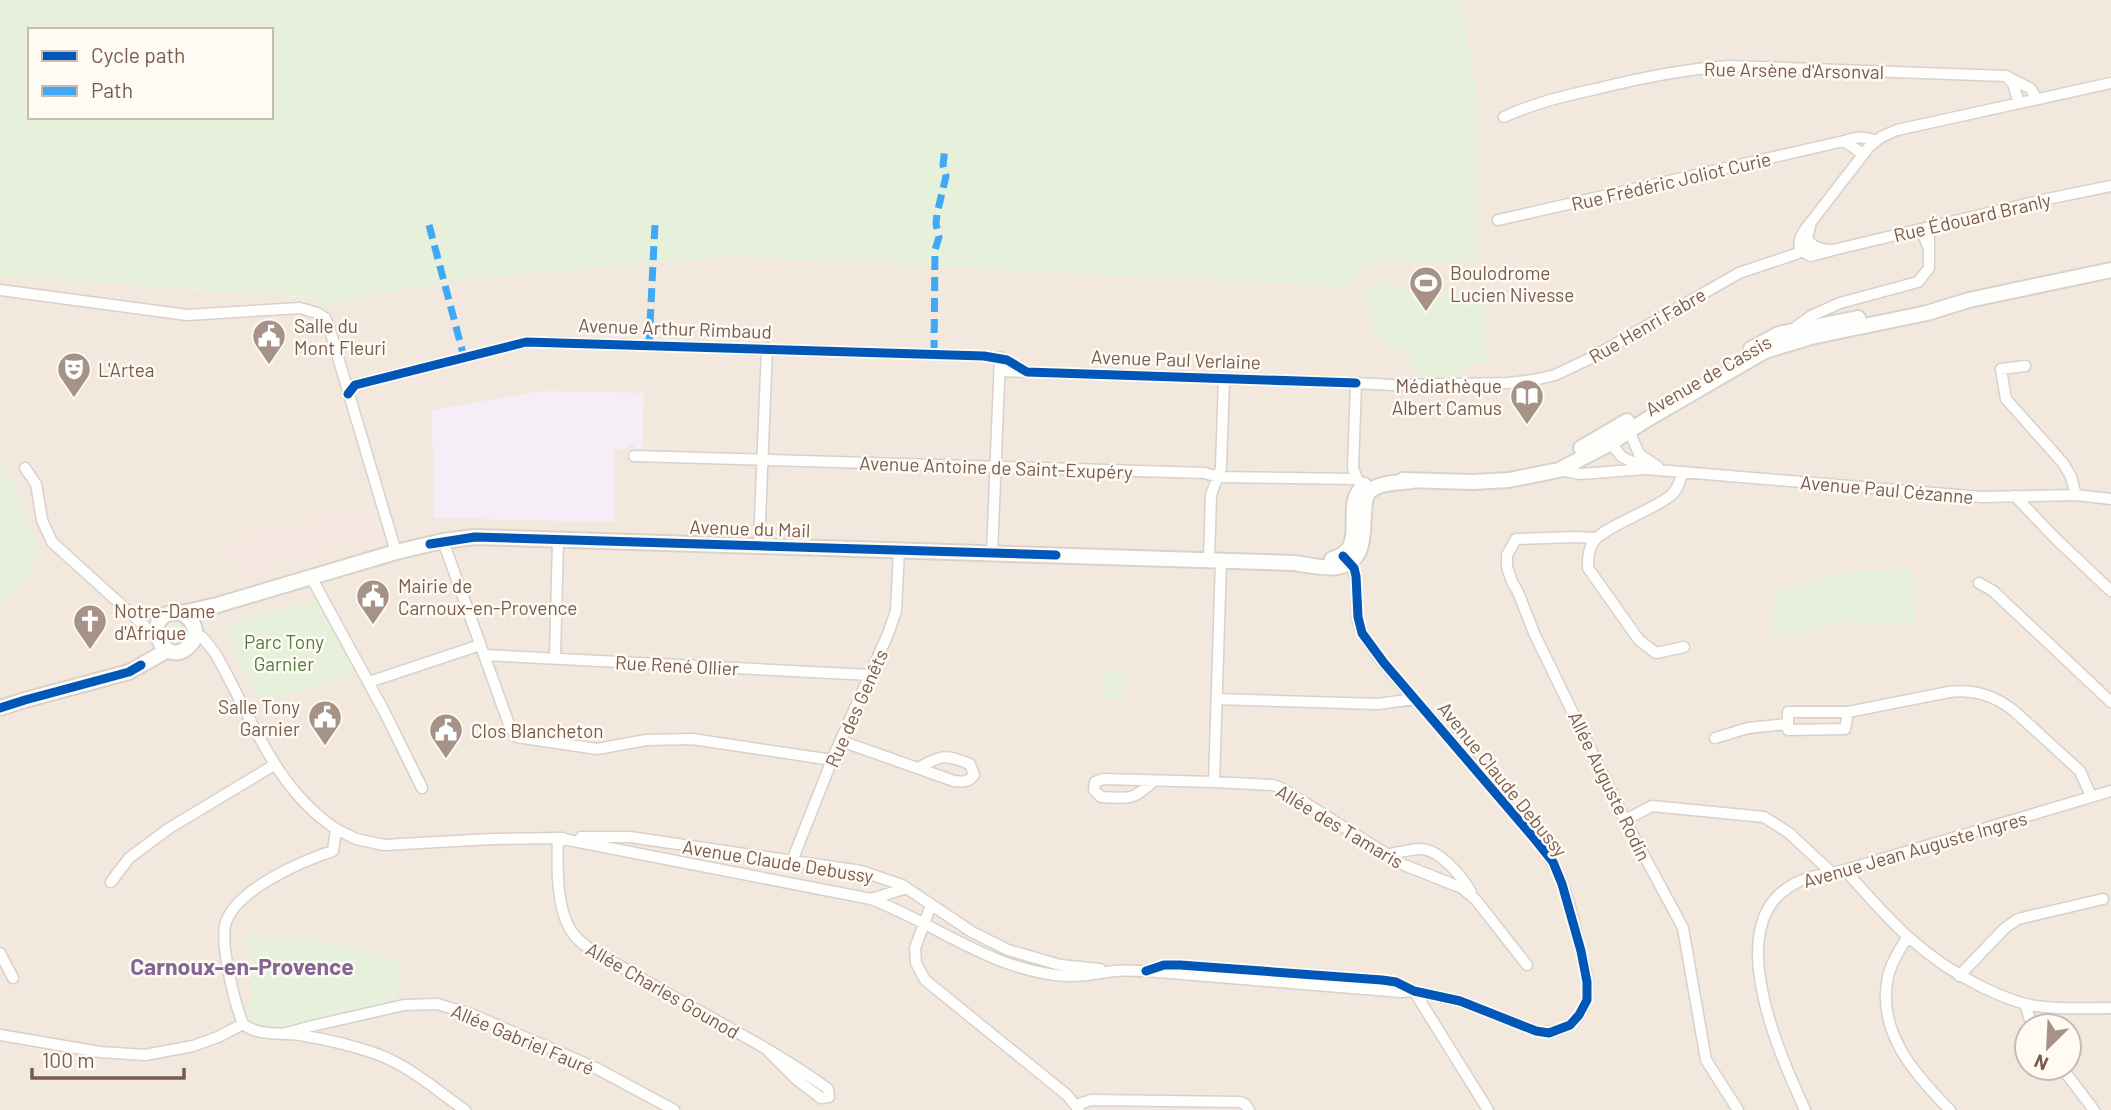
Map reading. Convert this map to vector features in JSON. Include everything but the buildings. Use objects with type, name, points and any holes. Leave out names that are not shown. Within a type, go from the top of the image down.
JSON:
[{"type":"main road","name":"Avenue de Cassis","points":[[1628,427],[1777,346],[1927,313],[1969,300],[2111,270]]},
{"type":"main road","name":"Avenue de Cassis","points":[[1363,485],[1369,480],[1383,477],[1412,481],[1473,482],[1509,480],[1559,470],[1768,339],[1792,330],[1924,304],[1969,300]]},
{"type":"main road","name":"Avenue de Cassis","points":[[1542,472],[1608,439]]},
{"type":"main road","points":[[1346,559],[1356,556],[1362,544],[1365,501],[1363,485]]},
{"type":"main road","name":"Avenue du Mail","points":[[183,614],[396,552],[475,537],[1215,560],[1294,563],[1336,568],[1346,559]]},
{"type":"main road","points":[[157,631],[161,645],[169,650],[181,651],[214,606]]},
{"type":"main road","points":[[141,665],[167,614],[183,614],[193,622],[194,635]]},
{"type":"main road","points":[[0,708],[130,672],[169,650]]},
{"type":"street","name":"Rue Arsène d'Arsonval","points":[[1504,117],[1531,104],[1696,68],[1729,66],[2006,76]]},
{"type":"street","points":[[2006,76],[2031,89],[2036,99]]},
{"type":"street","points":[[2006,76],[2013,84],[2019,103]]},
{"type":"street","name":"Rue Frédéric Joliot Curie","points":[[1863,154],[1875,141],[1897,130],[2111,83]]},
{"type":"street","name":"Rue Frédéric Joliot Curie","points":[[1498,220],[1856,137],[1875,141]]},
{"type":"street","points":[[1807,248],[1799,244],[1800,236],[1863,154],[1844,141]]},
{"type":"street","name":"Rue Édouard Branly","points":[[1807,248],[1811,256],[2111,186]]},
{"type":"street","points":[[1792,330],[1811,316],[1840,303],[1919,282],[1929,268],[1925,228]]},
{"type":"street","name":"Rue Henri Fabre","points":[[1488,383],[1534,380],[1569,370],[1739,273],[1807,248]]},
{"type":"street","points":[[0,290],[187,315],[282,308],[308,310],[325,318],[349,387],[396,552]]},
{"type":"street","points":[[1811,337],[1819,331],[1825,309]]},
{"type":"street","name":"Avenue Arthur Rimbaud","points":[[349,387],[526,342],[1000,357]]},
{"type":"street","points":[[759,545],[767,348]]},
{"type":"street","points":[[992,553],[1000,357]]},
{"type":"street","name":"Avenue Paul Verlaine","points":[[1000,357],[1027,372],[1392,385],[1488,383]]},
{"type":"street","points":[[2025,366],[2001,369],[2006,399],[2063,463],[2071,477],[2076,495]]},
{"type":"street","points":[[999,371],[1027,372]]},
{"type":"street","points":[[1214,782],[1217,699],[1211,495],[1221,468],[1223,378]]},
{"type":"street","points":[[1356,383],[1353,468],[1363,485]]},
{"type":"street","points":[[1628,427],[1639,454],[1664,471]]},
{"type":"street","name":"Avenue Paul Cézanne","points":[[1608,439],[1622,457],[1646,468]]},
{"type":"street","name":"Avenue Antoine de Saint-Exupéry","points":[[634,456],[1205,473],[1218,477],[1363,485]]},
{"type":"street","points":[[25,468],[36,484],[42,520],[52,542],[135,618],[157,631]]},
{"type":"street","name":"Avenue Paul Cézanne","points":[[1559,470],[1580,474],[1646,468],[1971,496],[2076,495],[2111,499]]},
{"type":"street","points":[[1683,472],[1671,496],[1597,538],[1589,550],[1588,568],[1639,640],[1656,653],[1684,647]]},
{"type":"street","points":[[1218,477],[1226,485]]},
{"type":"street","points":[[2015,496],[2054,538],[2111,591]]},
{"type":"street","name":"Allée Auguste Rodin","points":[[1597,538],[1516,539],[1507,555],[1507,567],[1534,633],[1625,820],[1683,928],[1706,1060],[1738,1110]]},
{"type":"street","points":[[555,658],[558,539]]},
{"type":"street","points":[[443,541],[513,733],[523,739],[597,749],[646,740],[692,738],[832,760]]},
{"type":"street","name":"Rue des Genêts","points":[[792,861],[896,611],[899,550]]},
{"type":"street","name":"Avenue Claude Debussy","points":[[194,635],[215,653],[274,765],[296,796],[335,829],[356,839],[384,845],[492,839],[627,837],[861,871],[907,888],[992,943],[1019,954],[1060,965],[1414,991],[1460,1001],[1536,1031],[1549,1033],[1570,1025],[1579,1016],[1587,1000],[1587,982],[1573,917],[1552,862],[1511,810],[1384,663],[1362,632],[1358,617],[1356,576],[1354,568],[1346,559]]},
{"type":"street","points":[[310,577],[369,682],[422,788]]},
{"type":"street","points":[[1979,583],[1993,591],[2111,702]]},
{"type":"street","points":[[369,682],[482,650]]},
{"type":"street","name":"Rue René Ollier","points":[[482,650],[539,658],[870,675]]},
{"type":"street","points":[[1848,712],[1845,729],[1788,730],[1788,712],[1848,712],[1949,692],[1972,691],[1991,695],[2013,710],[2080,771],[2091,796]]},
{"type":"street","points":[[1217,699],[1377,704],[1415,699]]},
{"type":"street","points":[[1716,738],[1748,728],[1787,724]]},
{"type":"street","points":[[841,741],[918,768],[961,782],[972,779],[974,775],[970,764],[947,756],[936,758],[918,768]]},
{"type":"street","points":[[111,882],[129,858],[169,829],[274,765]]},
{"type":"street","name":"Allée des Tamaris","points":[[1154,780],[1137,796],[1132,797],[1101,797],[1094,790],[1095,782],[1099,779],[1154,780],[1214,782],[1273,785],[1283,789],[1404,865],[1462,888],[1476,900],[1527,965]]},
{"type":"street","name":"Avenue Jean Auguste Ingres","points":[[1805,1110],[1785,1068],[1771,1026],[1760,978],[1759,941],[1764,919],[1779,895],[1804,880],[2111,791]]},
{"type":"street","points":[[1625,820],[1652,806],[1764,817],[1789,832],[1832,873]]},
{"type":"street","points":[[335,829],[333,850],[290,867],[272,878],[241,902],[227,920],[224,935],[228,962],[243,1024],[250,1030],[299,1035],[390,1059],[465,1110]]},
{"type":"street","points":[[627,837],[622,845],[629,851]]},
{"type":"street","name":"Avenue Claude Debussy","points":[[558,838],[871,899],[993,959],[1037,972],[1077,976],[1117,971]]},
{"type":"street","name":"Allée Charles Gounod","points":[[558,838],[558,875],[565,918],[576,938],[668,995],[794,1065],[828,1089],[830,1097],[821,1098],[796,1079],[769,1052]]},
{"type":"street","points":[[1386,855],[1424,849],[1460,875],[1476,900]]},
{"type":"street","points":[[1846,870],[1907,937],[1959,976],[2025,1004],[2059,1008],[2111,1008]]},
{"type":"street","points":[[871,899],[907,888]]},
{"type":"street","points":[[1959,976],[2005,928],[2018,919],[2103,899]]},
{"type":"street","points":[[931,905],[915,948],[916,963],[925,981],[1078,1107],[1091,1100],[1240,1102],[1249,1110]]},
{"type":"street","points":[[1907,937],[1888,976],[1885,999],[1890,1024],[1910,1067],[1950,1110]]},
{"type":"street","points":[[0,953],[13,978]]},
{"type":"street","points":[[1414,991],[1488,1110]]},
{"type":"street","name":"Allée Gabriel Fauré","points":[[283,1034],[404,1005],[437,1004],[471,1014],[596,1068],[674,1110]]},
{"type":"street","points":[[2025,1004],[2028,1012]]},
{"type":"street","points":[[0,1035],[100,1052],[145,1055],[192,1046],[243,1024]]},
{"type":"street","points":[[2073,1082],[2094,1110]]},
{"type":"street","points":[[1205,1102],[1214,1110]]},
{"type":"shaded area","points":[[1461,0],[2111,0],[2111,1110],[0,1110],[0,601],[28,581],[3,461],[0,459],[0,276],[324,299],[392,285],[731,256],[1365,263],[1480,112]]},
{"type":"shaded area","points":[[541,391],[644,393],[642,450],[637,450],[631,443],[625,449],[615,449],[614,522],[434,518],[432,410]]},
{"type":"shaded area","points":[[376,504],[383,534],[238,575],[228,544]]},
{"type":"green space","points":[[0,0],[1461,0],[1480,112],[1477,262],[1365,263],[1350,287],[731,256],[437,281],[437,284],[320,305],[318,298],[0,276]]},
{"type":"green space","name":"Boulodrome Lucien Nivesse","points":[[1385,281],[1408,291],[1485,289],[1485,351],[1488,363],[1475,364],[1455,379],[1420,379],[1405,352],[1376,338],[1361,290]]},
{"type":"green space","points":[[0,459],[40,550],[28,581],[0,601]]},
{"type":"green space","points":[[1912,569],[1916,626],[1838,621],[1816,630],[1770,633],[1778,589],[1854,572]]},
{"type":"green space","name":"Parc Tony Garnier","points":[[317,599],[355,673],[260,702],[232,650],[235,647],[224,626]]},
{"type":"green space","points":[[181,618],[191,633],[181,647],[168,644],[162,628],[168,620]]},
{"type":"green space","points":[[1104,672],[1125,672],[1124,700],[1103,699]]},
{"type":"green space","points":[[248,932],[264,937],[301,936],[400,960],[397,1003],[304,1023],[268,1025],[256,1022],[248,1015],[244,1005],[252,1004],[252,945],[245,945]]},
{"type":"marked path","points":[[934,354],[935,250],[939,237],[936,224],[946,176],[943,165],[945,148]]},
{"type":"marked path","points":[[649,344],[655,224]]},
{"type":"marked path","points":[[429,225],[464,357]]},
{"type":"cycle path","points":[[348,394],[355,385],[526,342],[984,356],[1007,360],[1027,372],[1356,383]]},
{"type":"cycle path","points":[[430,544],[475,537],[1056,555]]},
{"type":"cycle path","points":[[1146,971],[1164,965],[1180,965],[1396,982],[1414,991],[1460,1001],[1536,1031],[1549,1033],[1570,1025],[1587,1000],[1587,982],[1581,951],[1553,862],[1384,663],[1362,633],[1358,617],[1356,576],[1354,568],[1343,556]]},
{"type":"cycle path","points":[[0,708],[129,672],[141,665]]},
{"type":"place","name":"Boulodrome Lucien Nivesse","points":[[1426,313]]},
{"type":"place","name":"Salle du Mont Fleuri","points":[[269,366]]},
{"type":"place","name":"L'Artea","points":[[74,399]]},
{"type":"place","name":"Médiathèque Albert Camus","points":[[1527,426]]},
{"type":"place","name":"Mairie de Carnoux-en-Provence","points":[[373,626]]},
{"type":"place","name":"Notre-Dame d'Afrique","points":[[90,651]]},
{"type":"place","name":"Salle Tony Garnier","points":[[325,747]]},
{"type":"place","name":"Clos Blancheton","points":[[446,760]]},
{"type":"district","name":"Carnoux-en-Provence","points":[[242,966]]}]
